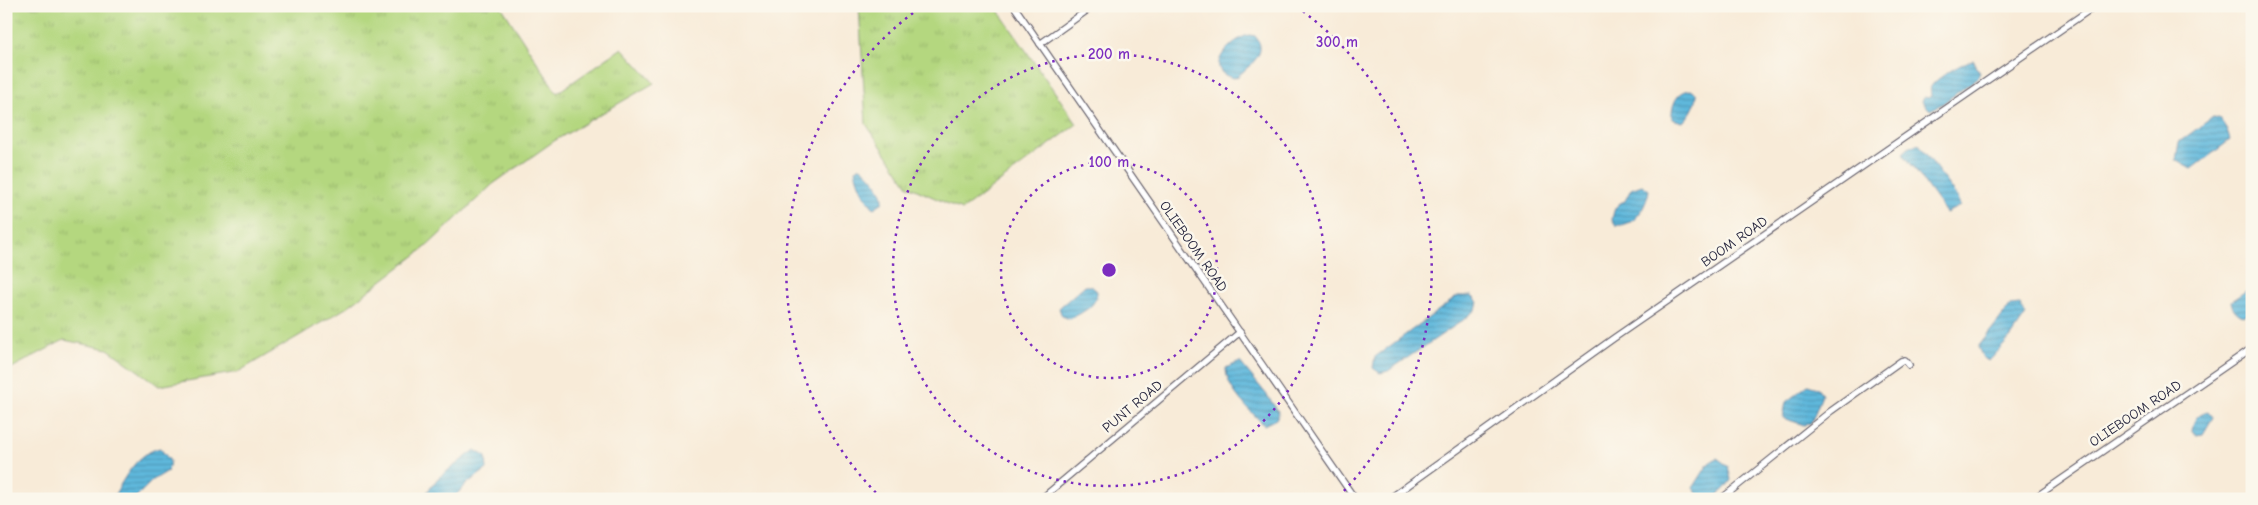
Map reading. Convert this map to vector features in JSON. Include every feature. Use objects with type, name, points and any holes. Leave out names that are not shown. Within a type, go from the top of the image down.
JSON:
[{"type":"street","name":"OLIEBOOM ROAD","points":[[1014,6],[1355,499]]},
{"type":"street","points":[[1040,44],[1093,6]]},
{"type":"street","name":"BOOM ROAD","points":[[1390,499],[1614,338],[2095,6]]},
{"type":"street","name":"PUNT ROAD","points":[[1041,499],[1240,332]]},
{"type":"street","name":"OLIEBOOM ROAD","points":[[2033,499],[2252,348]]},
{"type":"street","points":[[1721,499],[1831,410],[1901,361],[1905,360],[1909,365]]},
{"type":"green space","points":[[6,6],[501,6],[557,93],[622,48],[654,83],[554,141],[493,184],[426,247],[346,308],[238,372],[159,386],[108,349],[64,340],[6,371],[6,184],[12,179],[6,170]]},
{"type":"green space","points":[[859,6],[995,6],[1077,124],[962,210],[908,186],[866,124]]},
{"type":"water","points":[[1249,35],[1255,36],[1259,42],[1260,48],[1257,58],[1234,78],[1224,74],[1219,69],[1222,55],[1234,42]]},
{"type":"water","points":[[1973,60],[1980,73],[1977,78],[1942,104],[1930,110],[1922,101],[1924,97],[1928,98],[1931,96],[1930,89],[1932,85],[1951,70]]},
{"type":"water","points":[[1691,90],[1697,94],[1691,113],[1683,122],[1672,119],[1676,100],[1682,93]]},
{"type":"water","points":[[2213,117],[2220,119],[2226,128],[2230,140],[2192,169],[2176,160],[2179,142]]},
{"type":"water","points":[[1919,144],[1956,196],[1960,206],[1946,213],[1903,153],[1911,146]]},
{"type":"water","points":[[861,167],[873,179],[883,197],[883,202],[874,208],[864,195],[858,181],[855,170]]},
{"type":"water","points":[[1642,185],[1649,190],[1642,209],[1629,223],[1616,225],[1612,220],[1616,208],[1625,201],[1631,189]]},
{"type":"water","points":[[1084,286],[1091,286],[1097,291],[1092,305],[1070,319],[1062,316],[1059,308]]},
{"type":"water","points":[[2252,287],[2252,312],[2243,316],[2235,310],[2231,301]]},
{"type":"water","points":[[1458,296],[1472,296],[1478,302],[1476,309],[1462,321],[1388,371],[1380,373],[1373,368],[1375,357]]},
{"type":"water","points":[[2020,305],[2026,315],[2011,337],[1989,361],[1983,358],[1978,347],[2010,306]]},
{"type":"water","points":[[1240,362],[1279,413],[1276,419],[1264,425],[1234,392],[1230,384],[1226,368]]},
{"type":"water","points":[[1808,385],[1817,388],[1822,395],[1811,423],[1804,425],[1783,418],[1786,402]]},
{"type":"water","points":[[2208,411],[2213,417],[2203,434],[2196,435],[2192,432],[2194,421],[2198,416]]},
{"type":"water","points":[[160,448],[170,461],[168,471],[153,480],[134,499],[107,499],[114,496],[138,460]]},
{"type":"water","points":[[475,450],[486,457],[487,469],[469,482],[452,499],[422,499],[438,478]]},
{"type":"water","points":[[1717,458],[1728,466],[1731,480],[1719,494],[1711,498],[1701,499],[1693,488],[1709,463]]}]
